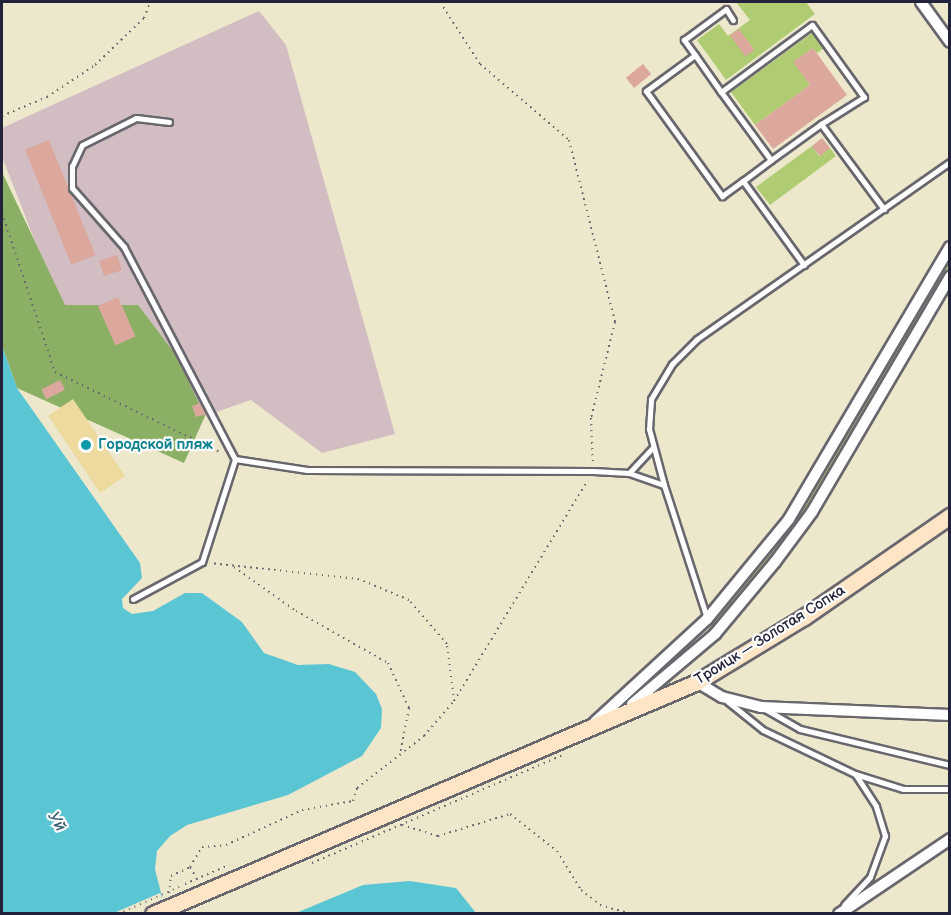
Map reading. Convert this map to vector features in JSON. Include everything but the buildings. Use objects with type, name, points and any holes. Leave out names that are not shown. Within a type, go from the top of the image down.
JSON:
[{"type":"street","points":[[921,2],[950,42]]},
{"type":"street","points":[[580,735],[707,620],[789,519],[950,247]]},
{"type":"street","points":[[580,735],[648,694],[715,634],[775,562],[812,512],[950,277]]},
{"type":"street","name":"Троицк — Золотая Сопка","points":[[153,914],[179,896],[580,735],[697,682],[804,617],[950,516]]},
{"type":"street","points":[[697,682],[722,697],[760,707],[950,715]]},
{"type":"street","points":[[838,914],[950,839]]},
{"type":"lane","points":[[733,20],[726,9],[684,40],[771,160]]},
{"type":"lane","points":[[695,56],[646,91],[722,196],[821,124],[864,97],[812,25],[721,92]]},
{"type":"lane","points":[[133,599],[202,562],[235,459],[124,248],[72,188],[72,166],[82,144],[136,118],[169,122]]},
{"type":"lane","points":[[821,124],[884,209]]},
{"type":"lane","points":[[707,620],[653,447],[651,399],[666,371],[697,339],[950,162]]},
{"type":"lane","points":[[743,181],[804,265]]},
{"type":"lane","points":[[629,473],[653,447]]},
{"type":"lane","points":[[235,459],[307,470],[629,473],[664,485]]},
{"type":"lane","points":[[722,697],[763,730],[855,774],[903,789],[950,789]]},
{"type":"lane","points":[[760,707],[800,729],[950,765]]},
{"type":"lane","points":[[838,914],[870,877],[885,836],[876,806],[855,774]]},
{"type":"path","points":[[2,116],[47,97],[95,65],[144,18],[150,2]]},
{"type":"path","points":[[118,914],[179,896],[171,876],[190,867],[202,847],[226,845],[302,810],[353,801],[357,788],[424,736],[454,700],[593,471],[591,418],[615,322],[569,140],[480,64],[440,2]]},
{"type":"path","points":[[2,213],[55,372],[235,459]]},
{"type":"path","points":[[202,562],[359,579],[409,600],[447,644],[454,700]]},
{"type":"path","points":[[232,565],[296,611],[388,663],[409,708],[400,754]]},
{"type":"path","points":[[402,825],[438,836],[510,814],[557,851],[580,890],[600,905],[631,914]]},
{"type":"path","points":[[190,867],[197,879]]},
{"type":"shaded area","points":[[259,11],[286,45],[395,434],[322,453],[251,400],[153,434],[87,374],[2,157],[2,128]]},
{"type":"green space","points":[[736,2],[806,2],[815,14],[726,80],[697,40],[719,24],[728,36],[750,20]]},
{"type":"green space","points":[[812,33],[824,48],[817,53],[813,48],[794,62],[810,85],[755,125],[731,92]]},
{"type":"green space","points":[[812,146],[819,156],[830,148],[836,156],[770,205],[756,187]]},
{"type":"green space","points":[[2,172],[65,305],[138,305],[176,355],[205,416],[184,463],[17,388],[2,346]]},
{"type":"green space","points":[[949,255],[949,270],[812,503],[711,632],[707,628],[805,501]]},
{"type":"sand","name":"Городской пляж","points":[[73,399],[125,476],[100,493],[48,416]]},
{"type":"water","name":"Уй","points":[[2,346],[17,388],[140,563],[142,578],[122,599],[123,608],[132,614],[153,611],[185,593],[202,593],[242,622],[264,653],[298,665],[329,664],[355,672],[376,694],[382,709],[381,728],[362,756],[288,795],[187,825],[170,836],[157,851],[155,869],[166,913],[2,913]]},
{"type":"water","points":[[410,881],[456,888],[476,913],[296,913],[363,885]]},
{"type":"pier","points":[[160,893],[169,914],[114,913]]},
{"type":"place","name":"Городской пляж","points":[[86,445]]}]
